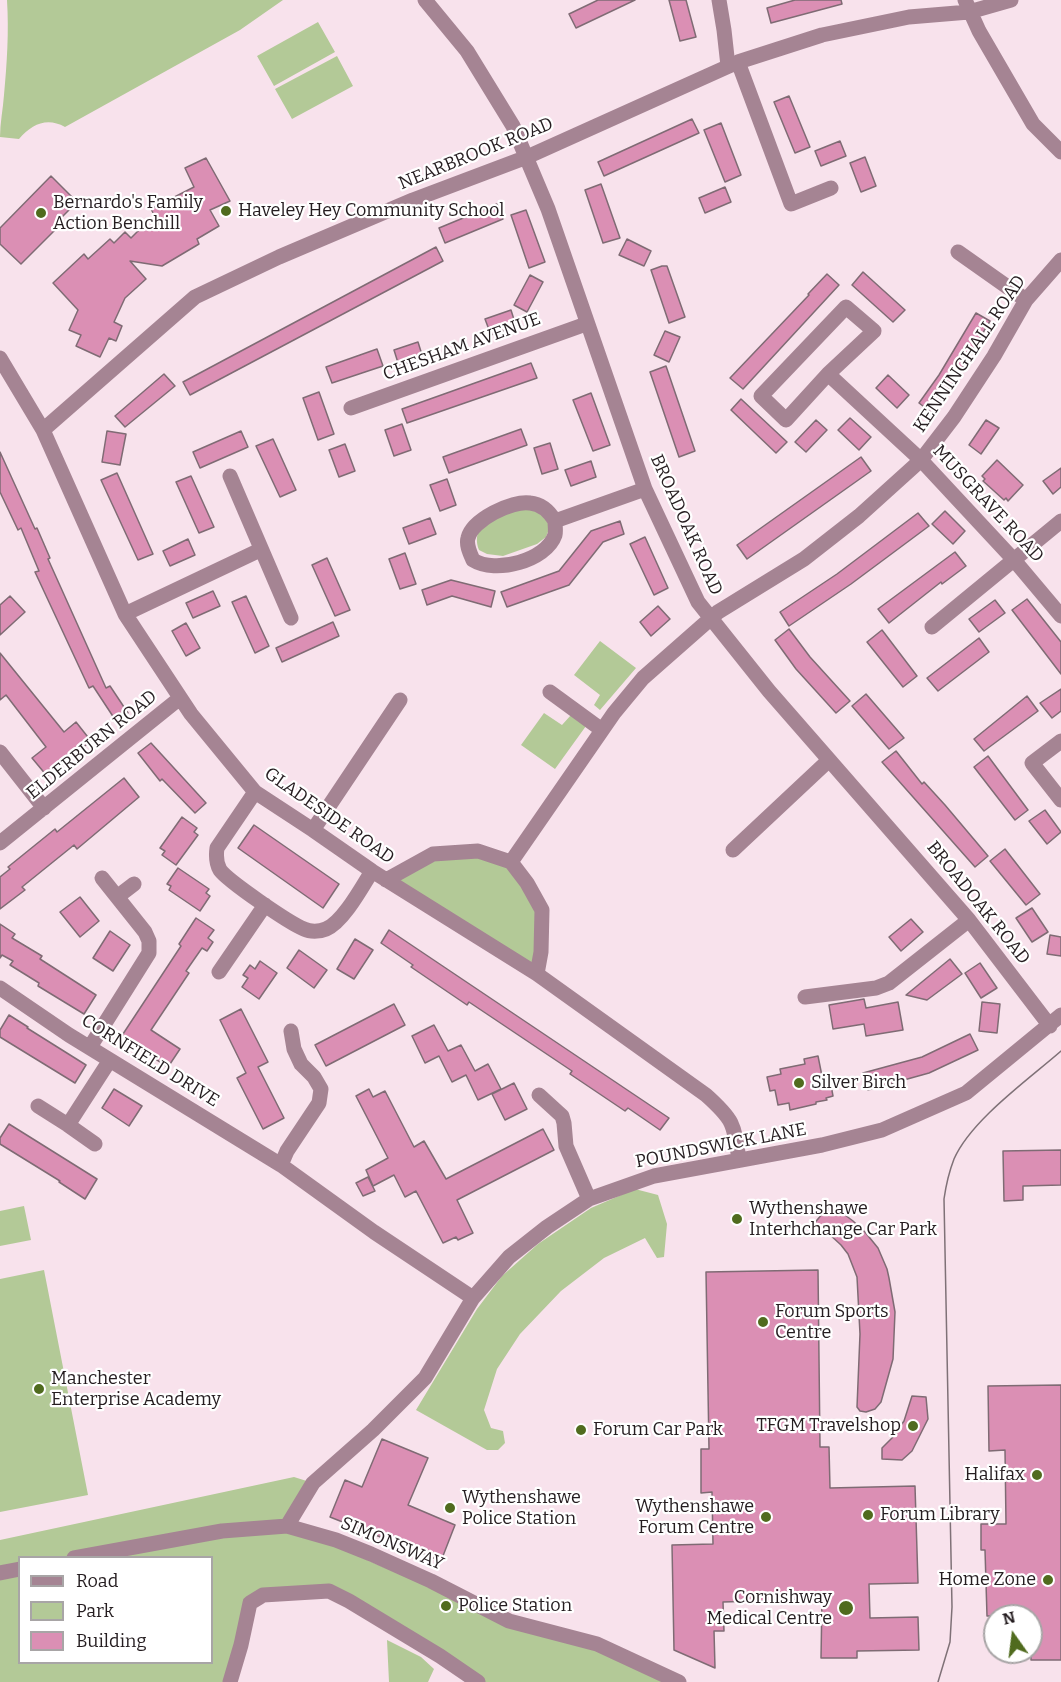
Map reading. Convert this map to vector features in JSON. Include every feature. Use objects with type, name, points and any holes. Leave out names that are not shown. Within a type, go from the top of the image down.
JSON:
[{"type":"street","name":"BROADOAK ROAD","points":[[425,0],[467,51],[513,126],[548,210],[645,489],[698,602],[828,761],[935,878],[1055,1020]]},
{"type":"street","points":[[719,0],[733,64],[791,204],[831,188]]},
{"type":"street","name":"NEARBROOK ROAD","points":[[43,430],[195,297],[279,257],[413,200],[527,157],[733,64],[822,35],[967,6],[1011,0]]},
{"type":"street","points":[[967,6],[1033,124],[1061,152]]},
{"type":"street","points":[[958,252],[1026,300]]},
{"type":"street","name":"KENNINGHALL ROAD","points":[[511,862],[602,730],[643,678],[718,612],[804,559],[859,516],[921,460],[954,417],[994,356],[1026,300],[1061,260]]},
{"type":"street","points":[[846,307],[874,331],[828,374],[786,420],[761,396],[846,307]]},
{"type":"street","name":"CHESHAM AVENUE","points":[[351,408],[586,324]]},
{"type":"street","name":"GLADESIDE ROAD","points":[[0,358],[43,430],[125,614],[191,714],[255,792],[314,830],[372,872],[537,974],[706,1095],[724,1111],[735,1128],[739,1160]]},
{"type":"street","name":"MUSGRAVE ROAD","points":[[828,374],[921,460],[1014,560],[1061,616]]},
{"type":"street","points":[[230,476],[291,618]]},
{"type":"street","points":[[555,522],[645,489]]},
{"type":"street","points":[[530,502],[544,507],[555,522],[556,534],[543,552],[502,567],[492,567],[473,560],[467,544],[468,535],[479,520],[521,503],[530,502]]},
{"type":"street","points":[[932,627],[1061,521]]},
{"type":"street","points":[[125,614],[260,550]]},
{"type":"street","points":[[550,692],[602,730]]},
{"type":"street","name":"ELDERBURN ROAD","points":[[0,843],[180,698]]},
{"type":"street","points":[[314,830],[400,700]]},
{"type":"street","points":[[1061,741],[1032,763],[1061,800]]},
{"type":"street","points":[[0,752],[44,808]]},
{"type":"street","points":[[733,850],[828,761]]},
{"type":"street","points":[[255,792],[217,848],[216,856],[221,872],[265,905],[304,929],[324,930],[333,926],[342,916],[372,872]]},
{"type":"street","points":[[386,880],[433,854],[478,851],[511,862],[527,883],[542,910],[541,952],[537,974]]},
{"type":"street","points":[[90,1047],[149,953],[149,941],[145,932],[102,878]]},
{"type":"street","points":[[117,897],[134,884]]},
{"type":"street","points":[[219,972],[265,905]]},
{"type":"street","points":[[804,997],[876,988],[889,982],[969,920]]},
{"type":"street","name":"CORNFIELD DRIVE","points":[[0,988],[110,1060],[280,1165],[374,1232],[473,1298]]},
{"type":"street","name":"POUNDSWICK LANE","points":[[287,1526],[313,1484],[373,1430],[425,1378],[473,1298],[509,1257],[547,1227],[589,1199],[654,1176],[822,1145],[882,1130],[966,1093],[1055,1020]]},
{"type":"street","points":[[280,1165],[319,1103],[321,1089],[314,1077],[301,1064],[294,1049],[291,1031]]},
{"type":"street","points":[[68,1125],[110,1060]]},
{"type":"street","points":[[539,1095],[562,1116],[566,1146],[589,1199]]},
{"type":"street","points":[[38,1106],[95,1144]]},
{"type":"street","name":"SIMONSWAY","points":[[80,1556],[222,1531],[287,1526],[336,1540],[371,1554],[509,1620],[597,1644],[679,1682]]},
{"type":"street","points":[[0,1573],[18,1569]]},
{"type":"street","points":[[230,1682],[250,1603],[263,1595],[329,1591],[349,1601],[478,1682]]},
{"type":"green space","points":[[7,0],[283,0],[240,30],[65,127],[46,122],[29,129],[19,139],[0,137],[7,59]]},
{"type":"green space","points":[[318,22],[335,52],[274,86],[257,56]]},
{"type":"green space","points":[[337,56],[353,86],[292,119],[275,89]]},
{"type":"green space","points":[[529,507],[541,511],[550,527],[546,537],[537,544],[503,556],[487,554],[479,550],[477,539],[484,524],[501,515]]},
{"type":"green space","points":[[600,641],[636,668],[600,710],[594,705],[600,695],[574,675]]},
{"type":"green space","points":[[544,713],[562,725],[571,715],[586,726],[555,769],[521,745]]},
{"type":"green space","points":[[456,852],[511,862],[542,910],[537,974],[386,880]]},
{"type":"green space","points":[[635,1189],[658,1195],[667,1224],[664,1257],[657,1258],[645,1238],[604,1258],[561,1291],[520,1334],[497,1369],[484,1410],[491,1428],[503,1431],[505,1443],[498,1450],[487,1450],[416,1410],[477,1309],[502,1276],[538,1244],[591,1208]]},
{"type":"green space","points":[[24,1206],[31,1240],[0,1246],[0,1211]]},
{"type":"green space","name":"Manchester Enterprise Academy","points":[[44,1270],[88,1495],[0,1512],[0,1279]]},
{"type":"green space","points":[[294,1477],[313,1483],[288,1526],[509,1621],[597,1644],[679,1682],[478,1682],[329,1591],[250,1603],[230,1682],[0,1682],[0,1540]]},
{"type":"green space","points":[[387,1640],[421,1657],[434,1669],[428,1682],[389,1682]]},
{"type":"building","points":[[598,0],[635,0],[576,28],[569,14]]},
{"type":"building","points":[[669,0],[686,0],[696,37],[680,41]]},
{"type":"building","points":[[795,0],[841,0],[842,4],[771,23],[767,8]]},
{"type":"building","points":[[789,96],[810,147],[795,153],[774,102]]},
{"type":"building","points":[[692,119],[699,133],[604,176],[598,162]]},
{"type":"building","points":[[721,123],[741,175],[725,182],[704,130]]},
{"type":"building","points":[[840,141],[846,156],[821,166],[815,151]]},
{"type":"building","points":[[865,157],[876,186],[861,192],[850,163]]},
{"type":"building","points":[[206,158],[230,201],[210,210],[219,226],[197,239],[199,244],[162,266],[130,261],[146,279],[125,298],[114,322],[122,326],[116,341],[109,338],[100,357],[76,346],[81,335],[69,330],[78,310],[53,283],[84,254],[88,259],[110,239],[114,243],[125,232],[131,238],[143,226],[161,228],[151,209],[194,187],[185,168]]},
{"type":"building","name":"Bernardo's Family Action Benchill","points":[[51,176],[77,202],[55,224],[58,227],[21,264],[0,244],[0,228]]},
{"type":"building","points":[[601,184],[620,238],[603,243],[585,190]]},
{"type":"building","points":[[725,187],[731,202],[705,213],[699,198]]},
{"type":"building","points":[[497,204],[503,219],[445,243],[439,228]]},
{"type":"building","points":[[526,210],[545,262],[529,268],[511,215]]},
{"type":"building","points":[[627,239],[651,251],[644,266],[619,255]]},
{"type":"building","points":[[436,247],[443,261],[190,395],[183,382]]},
{"type":"building","points":[[667,266],[685,317],[669,323],[651,270]]},
{"type":"building","points":[[863,272],[905,310],[893,322],[852,285]]},
{"type":"building","points":[[827,274],[839,285],[743,389],[730,378]]},
{"type":"building","points":[[530,275],[543,282],[527,312],[514,305]]},
{"type":"building","points":[[511,310],[516,326],[491,335],[485,319]]},
{"type":"building","points":[[976,313],[990,321],[952,385],[932,413],[919,403],[939,375]]},
{"type":"building","points":[[665,331],[680,337],[669,362],[654,355]]},
{"type":"building","points":[[418,342],[423,358],[399,366],[394,350]]},
{"type":"building","points":[[377,349],[383,366],[332,383],[326,367]]},
{"type":"building","points":[[531,363],[537,378],[407,423],[402,409]]},
{"type":"building","points":[[666,366],[695,451],[679,457],[650,372]]},
{"type":"building","points":[[164,374],[175,386],[125,427],[115,416]]},
{"type":"building","points":[[888,375],[909,395],[897,408],[876,388]]},
{"type":"building","points":[[319,392],[334,434],[318,440],[303,398]]},
{"type":"building","points":[[591,393],[610,445],[593,451],[573,400]]},
{"type":"building","points":[[741,399],[787,442],[776,453],[731,410]]},
{"type":"building","points":[[850,418],[871,437],[859,450],[838,430]]},
{"type":"building","points":[[816,420],[827,430],[806,452],[795,442]]},
{"type":"building","points":[[986,420],[999,428],[981,454],[969,445]]},
{"type":"building","points":[[402,424],[411,450],[394,456],[385,430]]},
{"type":"building","points":[[521,429],[527,445],[449,473],[443,457]]},
{"type":"building","points":[[107,431],[126,434],[120,465],[102,462]]},
{"type":"building","points":[[241,431],[248,447],[200,468],[193,452]]},
{"type":"building","points":[[273,439],[296,490],[280,497],[256,446]]},
{"type":"building","points":[[550,443],[558,469],[542,474],[534,448]]},
{"type":"building","points":[[345,444],[355,471],[339,477],[329,450]]},
{"type":"building","points":[[0,452],[35,529],[37,528],[50,558],[48,559],[106,688],[110,686],[128,713],[116,721],[93,686],[89,688],[35,572],[39,571],[21,528],[18,530],[0,492]]},
{"type":"building","points":[[861,457],[871,471],[747,559],[737,545]]},
{"type":"building","points":[[997,460],[1023,485],[1008,501],[983,481],[985,479],[982,476]]},
{"type":"building","points":[[591,461],[596,477],[571,486],[565,470]]},
{"type":"building","points":[[1061,468],[1061,487],[1053,494],[1043,481]]},
{"type":"building","points":[[117,473],[153,554],[138,560],[101,480]]},
{"type":"building","points":[[191,476],[214,527],[199,533],[176,482]]},
{"type":"building","points":[[447,479],[456,505],[440,511],[430,485]]},
{"type":"building","points":[[945,511],[965,531],[953,544],[932,524]]},
{"type":"building","points":[[918,513],[929,526],[851,584],[789,626],[780,612],[837,574]]},
{"type":"building","points":[[430,518],[436,534],[409,544],[403,528]]},
{"type":"building","points":[[620,521],[624,534],[603,542],[569,585],[507,607],[501,592],[559,571],[591,531]]},
{"type":"building","points":[[645,537],[668,588],[654,595],[630,544]]},
{"type":"building","points":[[188,539],[195,555],[170,566],[163,551]]},
{"type":"building","points":[[955,552],[966,566],[942,584],[941,582],[889,623],[878,609]]},
{"type":"building","points":[[405,553],[416,584],[400,589],[389,559]]},
{"type":"building","points":[[327,558],[350,610],[335,616],[312,565]]},
{"type":"building","points":[[451,580],[495,591],[491,607],[452,596],[427,605],[422,590]]},
{"type":"building","points":[[213,591],[220,606],[193,618],[186,603]]},
{"type":"building","points":[[10,596],[25,612],[0,635],[0,605]]},
{"type":"building","points":[[246,596],[269,646],[255,653],[232,602]]},
{"type":"building","points":[[1027,599],[1061,642],[1061,674],[1012,610]]},
{"type":"building","points":[[995,600],[1005,613],[979,632],[969,619]]},
{"type":"building","points":[[658,606],[670,619],[651,636],[640,622]]},
{"type":"building","points":[[333,622],[339,636],[282,662],[276,648]]},
{"type":"building","points":[[186,623],[200,648],[186,656],[172,631]]},
{"type":"building","points":[[789,629],[810,657],[850,701],[836,713],[796,669],[775,640]]},
{"type":"building","points":[[882,630],[917,676],[903,687],[867,642]]},
{"type":"building","points":[[979,638],[989,652],[938,691],[927,678]]},
{"type":"building","points":[[0,653],[64,732],[76,722],[91,741],[47,776],[32,758],[46,747],[6,695],[0,700]]},
{"type":"building","points":[[1061,689],[1061,711],[1052,718],[1040,703]]},
{"type":"building","points":[[866,694],[904,738],[889,749],[852,706]]},
{"type":"building","points":[[1027,696],[1038,711],[984,751],[974,739]]},
{"type":"building","points":[[151,743],[206,803],[195,813],[162,779],[160,781],[138,753]]},
{"type":"building","points":[[896,751],[922,784],[924,782],[988,856],[975,867],[882,762]]},
{"type":"building","points":[[988,756],[1028,810],[1015,820],[974,767]]},
{"type":"building","points":[[124,778],[139,797],[77,849],[74,845],[22,887],[25,890],[0,909],[0,877],[10,869],[8,867],[55,829],[57,832]]},
{"type":"building","points":[[1045,810],[1061,832],[1047,844],[1029,821]]},
{"type":"building","points":[[182,817],[197,828],[194,832],[198,835],[176,865],[162,855],[165,851],[160,848]]},
{"type":"building","points":[[254,825],[339,884],[323,908],[238,848]]},
{"type":"building","points":[[1005,849],[1040,894],[1026,905],[990,861]]},
{"type":"building","points":[[178,868],[209,889],[206,893],[210,896],[200,911],[169,890],[171,886],[167,884]]},
{"type":"building","points":[[80,897],[99,921],[80,937],[60,912]]},
{"type":"building","points":[[1032,908],[1048,932],[1032,942],[1016,918]]},
{"type":"building","points":[[196,918],[214,930],[208,938],[213,942],[207,951],[202,948],[186,971],[189,973],[151,1030],[180,1049],[168,1067],[121,1037],[181,946],[179,944]]},
{"type":"building","points":[[911,919],[923,932],[901,951],[889,937]]},
{"type":"building","points":[[0,924],[15,934],[12,938],[42,956],[40,959],[96,995],[84,1014],[38,986],[39,983],[10,965],[13,961],[2,955],[0,958]]},
{"type":"building","points":[[389,930],[669,1118],[660,1130],[628,1108],[625,1111],[570,1074],[572,1071],[469,1002],[467,1005],[411,967],[413,965],[381,943]]},
{"type":"building","points":[[110,931],[130,945],[113,971],[93,958]]},
{"type":"building","points":[[1050,935],[1061,937],[1061,956],[1047,954]]},
{"type":"building","points":[[355,939],[373,950],[354,979],[337,969]]},
{"type":"building","points":[[299,950],[327,970],[314,988],[287,968]]},
{"type":"building","points":[[950,959],[962,974],[927,1000],[906,995]]},
{"type":"building","points":[[260,961],[277,973],[259,999],[242,987],[248,978],[243,975],[250,965],[255,969]]},
{"type":"building","points":[[980,963],[997,988],[981,998],[965,973]]},
{"type":"building","points":[[864,999],[866,1008],[898,1002],[903,1030],[866,1036],[864,1024],[833,1029],[829,1005]]},
{"type":"building","points":[[982,1002],[1000,1004],[997,1033],[979,1031]]},
{"type":"building","points":[[394,1004],[405,1025],[326,1066],[315,1045]]},
{"type":"building","points":[[241,1009],[268,1062],[258,1067],[284,1118],[263,1129],[237,1078],[246,1073],[220,1020]]},
{"type":"building","points":[[9,1015],[86,1065],[75,1083],[0,1037],[0,1030]]},
{"type":"building","points":[[434,1025],[448,1051],[461,1045],[475,1071],[488,1064],[501,1089],[478,1100],[466,1075],[452,1082],[439,1056],[425,1063],[412,1036]]},
{"type":"building","points":[[970,1034],[978,1050],[929,1073],[868,1090],[863,1073],[922,1057]]},
{"type":"building","name":"Silver Birch","points":[[818,1056],[823,1081],[830,1080],[833,1096],[816,1102],[816,1104],[790,1110],[789,1103],[778,1105],[775,1090],[770,1091],[767,1077],[781,1074],[780,1069],[805,1064],[804,1059]]},
{"type":"building","points":[[514,1083],[527,1109],[505,1120],[492,1094]]},
{"type":"building","points":[[114,1089],[142,1106],[129,1126],[102,1108]]},
{"type":"building","points":[[369,1089],[373,1097],[385,1091],[414,1147],[424,1141],[446,1179],[543,1129],[554,1150],[457,1200],[473,1233],[458,1240],[456,1237],[443,1243],[416,1191],[405,1197],[394,1175],[373,1186],[366,1170],[388,1158],[356,1096]]},
{"type":"building","points":[[9,1124],[97,1179],[85,1199],[0,1144],[0,1138]]},
{"type":"building","points":[[1061,1150],[1061,1185],[1023,1186],[1023,1200],[1004,1201],[1003,1151]]},
{"type":"building","points":[[368,1177],[375,1191],[363,1196],[356,1183]]},
{"type":"building","points":[[827,1208],[837,1209],[865,1232],[878,1248],[889,1278],[895,1312],[893,1359],[881,1402],[875,1409],[866,1412],[860,1411],[857,1407],[860,1334],[857,1277],[848,1254],[841,1245],[828,1233],[813,1225]]},
{"type":"building","points":[[818,1270],[820,1447],[829,1447],[830,1488],[915,1486],[918,1583],[869,1584],[870,1618],[918,1617],[919,1650],[857,1651],[857,1658],[821,1658],[822,1599],[723,1602],[724,1631],[714,1631],[715,1668],[674,1650],[672,1545],[713,1544],[712,1492],[701,1493],[701,1449],[709,1449],[706,1272]]},
{"type":"building","points":[[1061,1385],[1061,1660],[1043,1660],[1043,1604],[987,1604],[985,1550],[981,1550],[981,1524],[1006,1524],[1005,1450],[989,1451],[988,1386]]},
{"type":"building","name":"TFGM Travelshop","points":[[912,1396],[926,1397],[928,1419],[912,1451],[902,1460],[882,1459],[882,1448],[904,1421]]},
{"type":"building","points":[[382,1439],[428,1458],[408,1505],[455,1525],[441,1561],[330,1517],[345,1480],[362,1487]]},
{"type":"tram line","points":[[938,1682],[950,1642],[952,1607],[944,1199],[954,1159],[973,1130],[1002,1101],[1061,1051]]},
{"type":"place","name":"Haveley Hey Community School","points":[[226,211]]},
{"type":"place","name":"Bernardo's Family Action Benchill","points":[[41,213]]},
{"type":"place","name":"Silver Birch","points":[[799,1083]]},
{"type":"place","name":"Wythenshawe Interhchange Car Park","points":[[737,1219]]},
{"type":"place","name":"Forum Sports Centre","points":[[763,1322]]},
{"type":"place","name":"Manchester Enterprise Academy","points":[[39,1389]]},
{"type":"place","name":"TFGM Travelshop","points":[[913,1426]]},
{"type":"place","name":"Forum Car Park","points":[[581,1430]]},
{"type":"place","name":"Halifax","points":[[1037,1475]]},
{"type":"place","name":"Wythenshawe Police Station","points":[[450,1508]]},
{"type":"place","name":"Forum Library","points":[[868,1515]]},
{"type":"place","name":"Wythenshawe Forum Centre","points":[[766,1517]]},
{"type":"place","name":"Home Zone","points":[[1048,1580]]},
{"type":"place","name":"Police Station","points":[[446,1606]]},
{"type":"place","name":"Cornishway Medical Centre","points":[[846,1608]]}]
